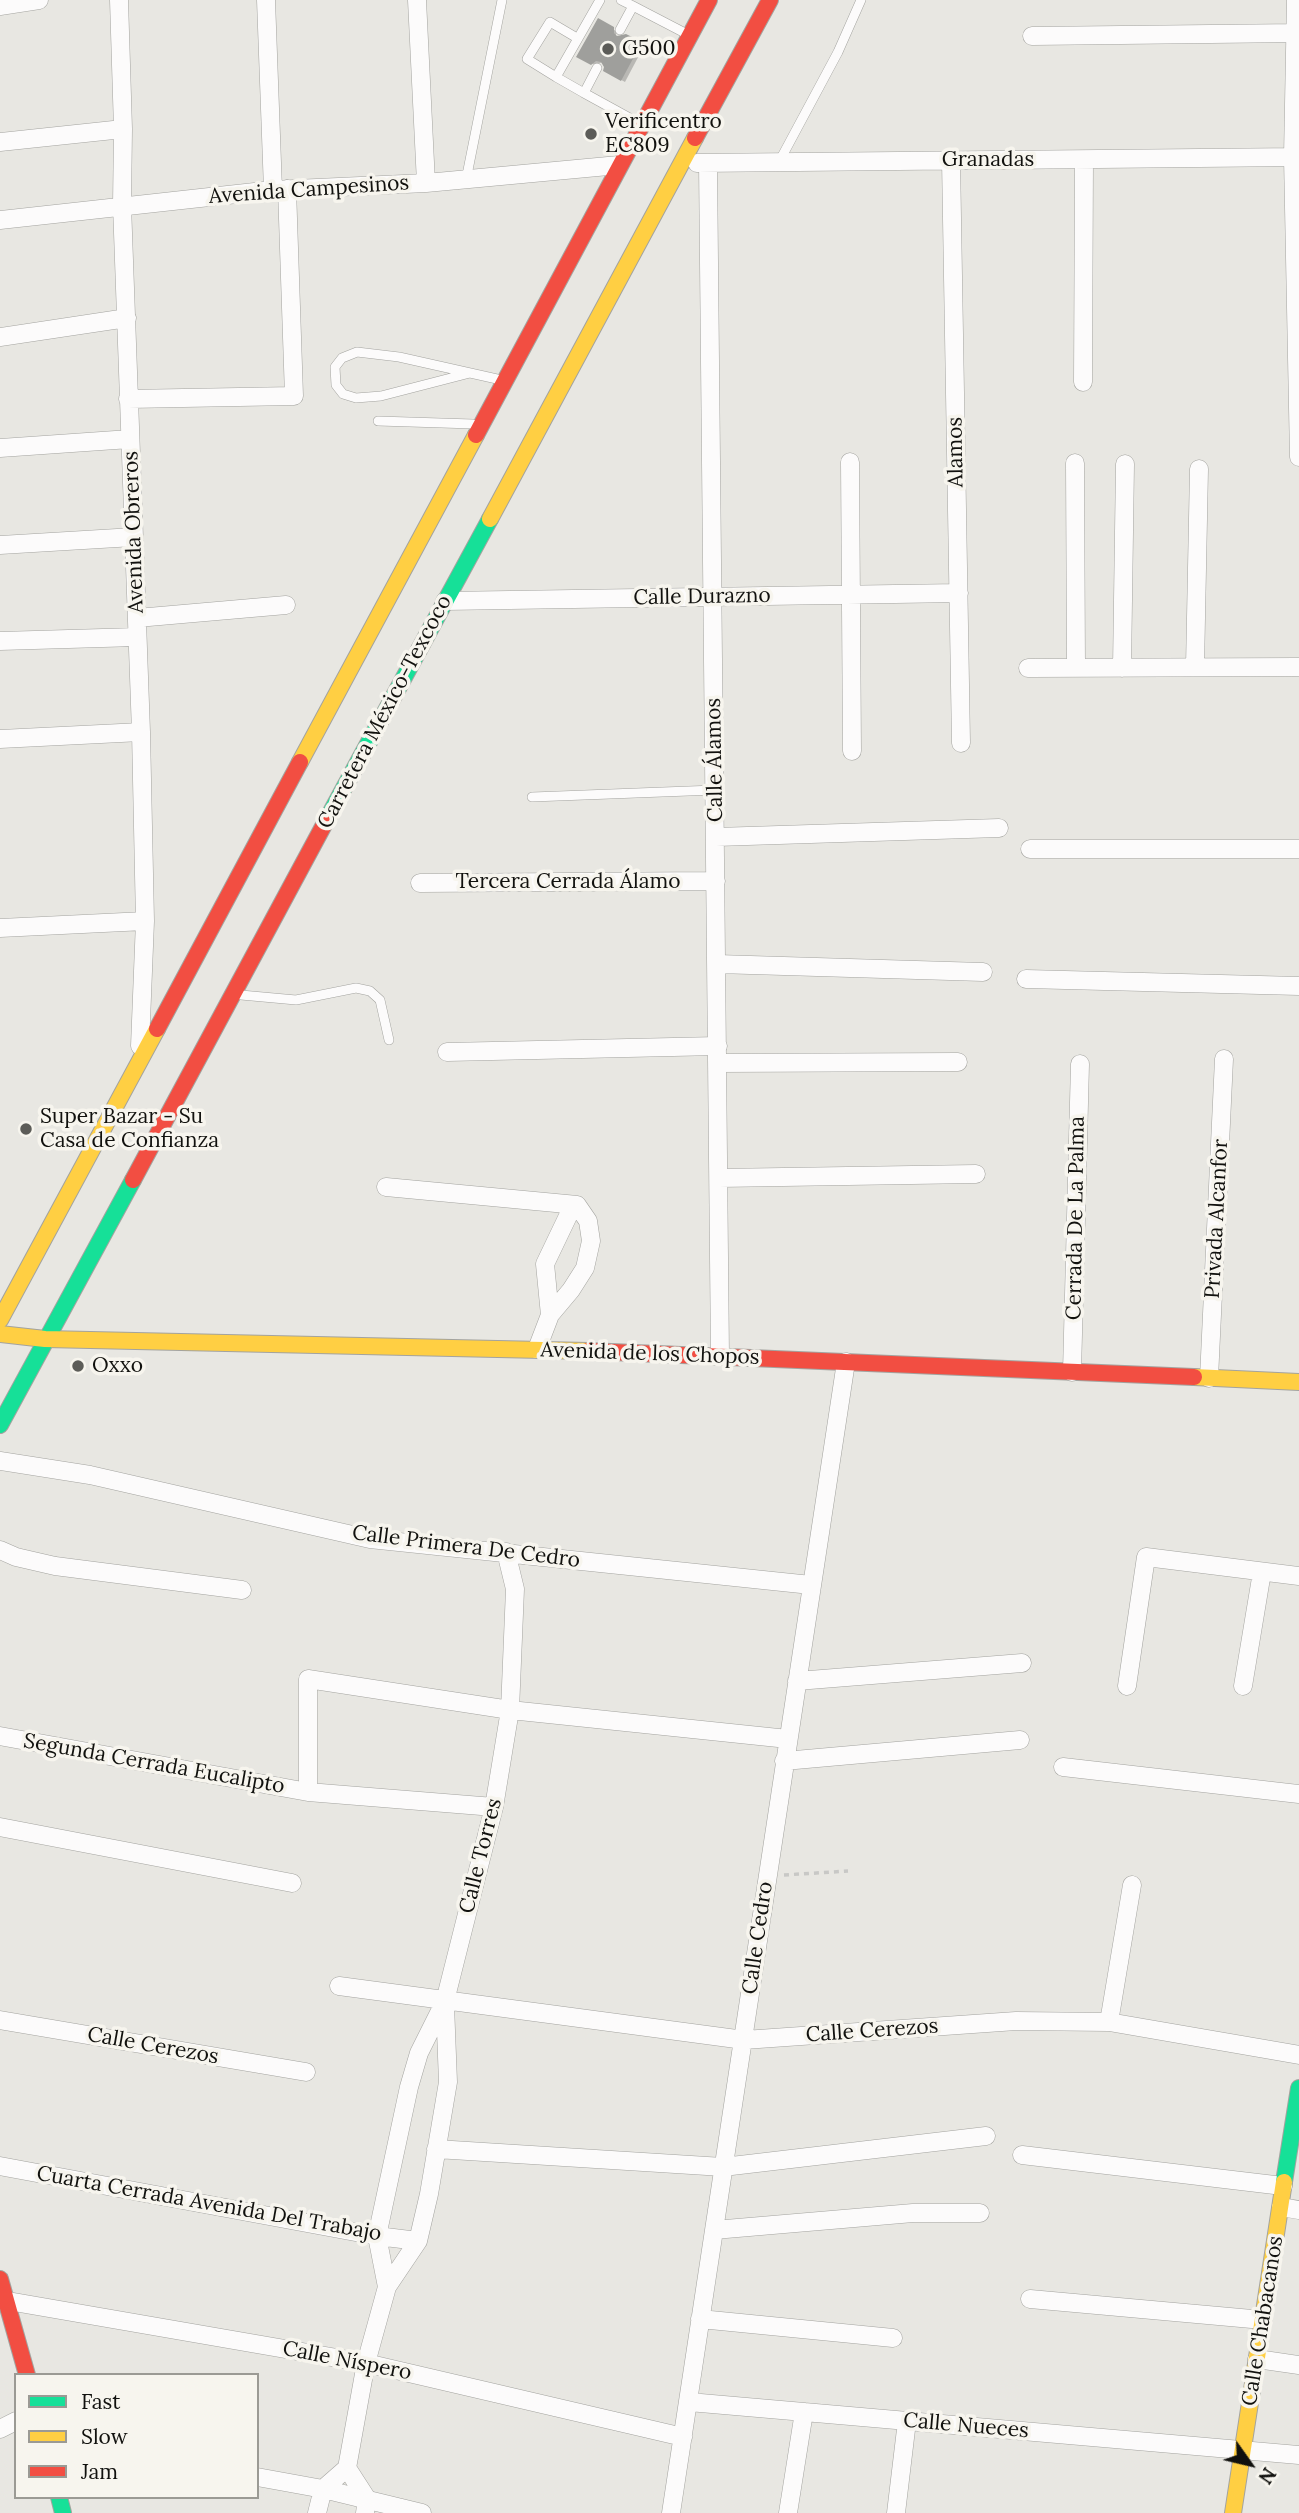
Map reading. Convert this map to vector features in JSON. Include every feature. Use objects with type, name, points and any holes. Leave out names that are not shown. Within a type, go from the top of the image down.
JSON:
[{"type":"main road","points":[[0,1320],[709,0]]},
{"type":"main road","name":"Carretera México-Texcoco","points":[[0,1425],[770,0]]},
{"type":"main road","name":"Avenida de los Chopos","points":[[0,1334],[45,1339],[537,1349],[1299,1382]]},
{"type":"main road","name":"Calle Chabacanos","points":[[1233,2513],[1263,2320],[1290,2208],[1283,2186],[1299,2090]]},
{"type":"main road","points":[[0,2279],[26,2373]]},
{"type":"street","points":[[0,6],[39,0]]},
{"type":"street","name":"Avenida Obreros","points":[[119,0],[122,205],[145,920],[139,1065]]},
{"type":"street","points":[[128,399],[294,396],[266,0]]},
{"type":"street","points":[[418,0],[426,183]]},
{"type":"street","points":[[1296,0],[1299,457]]},
{"type":"street","points":[[1032,36],[1297,33]]},
{"type":"street","points":[[0,142],[122,129]]},
{"type":"street","name":"Granadas","points":[[682,163],[1296,157]]},
{"type":"street","name":"Alamos","points":[[951,160],[961,743]]},
{"type":"street","points":[[1083,382],[1084,160]]},
{"type":"street","name":"Calle Álamos","points":[[708,163],[720,1356]]},
{"type":"street","name":"Avenida Campesinos","points":[[0,220],[280,190],[426,183],[619,165]]},
{"type":"street","points":[[0,337],[127,318]]},
{"type":"street","points":[[0,448],[130,439]]},
{"type":"street","points":[[850,462],[852,751]]},
{"type":"street","points":[[1075,463],[1076,668]]},
{"type":"street","points":[[1122,668],[1125,464]]},
{"type":"street","points":[[1195,667],[1199,469]]},
{"type":"street","points":[[0,545],[134,537]]},
{"type":"street","name":"Calle Durazno","points":[[445,601],[959,593]]},
{"type":"street","points":[[0,640],[137,627],[286,605]]},
{"type":"street","points":[[1028,668],[1299,667]]},
{"type":"street","points":[[0,739],[141,732]]},
{"type":"street","points":[[716,837],[999,828]]},
{"type":"street","points":[[1030,849],[1299,849]]},
{"type":"street","name":"Tercera Cerrada Álamo","points":[[419,883],[716,881]]},
{"type":"street","points":[[0,928],[145,920]]},
{"type":"street","points":[[717,964],[983,972]]},
{"type":"street","points":[[1026,979],[1299,986]]},
{"type":"street","points":[[447,1052],[718,1054],[958,1062]]},
{"type":"street","name":"Privada Alcanfor","points":[[1209,1378],[1224,1059]]},
{"type":"street","name":"Cerrada De La Palma","points":[[1072,1372],[1080,1064]]},
{"type":"street","points":[[719,1178],[976,1174]]},
{"type":"street","points":[[386,1187],[577,1205]]},
{"type":"street","points":[[550,1315],[545,1264],[568,1216],[577,1205]]},
{"type":"street","points":[[537,1349],[550,1315],[585,1268],[591,1241],[588,1221],[577,1205]]},
{"type":"street","name":"Calle Cedro","points":[[671,2513],[846,1362]]},
{"type":"street","name":"Calle Primera De Cedro","points":[[0,1461],[90,1475],[370,1539],[811,1585]]},
{"type":"street","points":[[0,1550],[16,1557],[55,1566],[242,1590]]},
{"type":"street","name":"Calle Torres","points":[[387,2287],[377,2236],[409,2087],[419,2053],[445,2001],[494,1807],[510,1710],[515,1590],[506,1552]]},
{"type":"street","points":[[1127,1686],[1146,1556],[1299,1576]]},
{"type":"street","points":[[1243,1686],[1262,1572]]},
{"type":"street","points":[[797,1681],[1022,1663]]},
{"type":"street","points":[[308,1792],[308,1679],[510,1710],[788,1740]]},
{"type":"street","name":"Segunda Cerrada Eucalipto","points":[[0,1736],[308,1792],[494,1807]]},
{"type":"street","points":[[784,1761],[1020,1740]]},
{"type":"street","points":[[1063,1767],[1299,1794]]},
{"type":"street","points":[[0,1827],[292,1882]]},
{"type":"street","points":[[1109,2022],[1132,1885]]},
{"type":"street","name":"Calle Cerezos","points":[[339,1986],[744,2040],[1016,2021],[1109,2022],[1299,2055]]},
{"type":"street","name":"Calle Torres","points":[[347,2468],[366,2363],[387,2287],[418,2241],[448,2082],[445,2001]]},
{"type":"street","name":"Calle Cerezos","points":[[0,2020],[306,2072]]},
{"type":"street","points":[[436,2149],[723,2167],[986,2136]]},
{"type":"street","points":[[1022,2155],[1283,2186]]},
{"type":"street","name":"Cuarta Cerrada Avenida Del Trabajo","points":[[0,2166],[377,2236],[418,2241]]},
{"type":"street","points":[[714,2230],[913,2213],[980,2213]]},
{"type":"street","points":[[1030,2299],[1263,2320]]},
{"type":"street","name":"Calle Níspero","points":[[8,2301],[366,2363],[683,2437]]},
{"type":"street","points":[[700,2319],[892,2338]]},
{"type":"street","points":[[1257,2359],[1299,2365]]},
{"type":"street","name":"Calle Nueces","points":[[689,2402],[1299,2455]]},
{"type":"street","points":[[788,2513],[804,2412]]},
{"type":"street","points":[[896,2513],[907,2421]]},
{"type":"street","points":[[317,2513],[323,2489],[347,2468],[366,2506]]},
{"type":"street","points":[[259,2477],[323,2489],[366,2506],[422,2513]]},
{"type":"lane","points":[[466,180],[502,0]]},
{"type":"lane","points":[[556,77],[600,0]]},
{"type":"lane","points":[[621,0],[691,36]]},
{"type":"lane","points":[[779,162],[838,52],[861,0]]},
{"type":"lane","points":[[620,30],[634,6]]},
{"type":"lane","points":[[577,38],[550,22],[527,59],[642,125]]},
{"type":"lane","points":[[584,93],[597,68]]},
{"type":"lane","points":[[470,373],[380,396],[356,398],[343,394],[336,385],[335,368],[342,358],[357,352],[399,356],[506,380]]},
{"type":"lane","points":[[378,421],[482,424]]},
{"type":"lane","points":[[532,797],[715,790]]},
{"type":"lane","points":[[232,994],[296,1000],[356,988],[370,990],[380,1000],[389,1040]]},
{"type":"path","points":[[767,1876],[848,1871]]},
{"type":"building","name":"G500","points":[[598,18],[614,27],[617,36],[626,34],[642,42],[621,81],[603,71],[601,62],[596,61],[591,65],[576,57]]},
{"type":"traffic: fast","points":[[325,823],[490,519]]},
{"type":"traffic: fast","points":[[0,1425],[133,1180]]},
{"type":"traffic: fast","points":[[1284,2182],[1299,2088]]},
{"type":"traffic: fast","points":[[60,2499],[63,2513]]},
{"type":"traffic: slow","points":[[490,519],[695,138]]},
{"type":"traffic: slow","points":[[300,762],[476,435]]},
{"type":"traffic: slow","points":[[0,1320],[157,1029]]},
{"type":"traffic: slow","points":[[0,1334],[45,1339],[588,1351]]},
{"type":"traffic: slow","points":[[1194,1377],[1299,1382]]},
{"type":"traffic: slow","points":[[1233,2513],[1284,2182]]},
{"type":"traffic: jam","points":[[476,435],[709,0]]},
{"type":"traffic: jam","points":[[695,138],[770,0]]},
{"type":"traffic: jam","points":[[157,1029],[300,762]]},
{"type":"traffic: jam","points":[[133,1180],[325,823]]},
{"type":"traffic: jam","points":[[588,1351],[1194,1377]]},
{"type":"traffic: jam","points":[[0,2279],[26,2373]]},
{"type":"place","name":"G500","points":[[608,49]]},
{"type":"place","name":"Verificentro EC809","points":[[591,134]]},
{"type":"place","name":"Super Bazar - Su Casa de Confianza","points":[[26,1129]]},
{"type":"place","name":"Oxxo","points":[[78,1366]]}]
